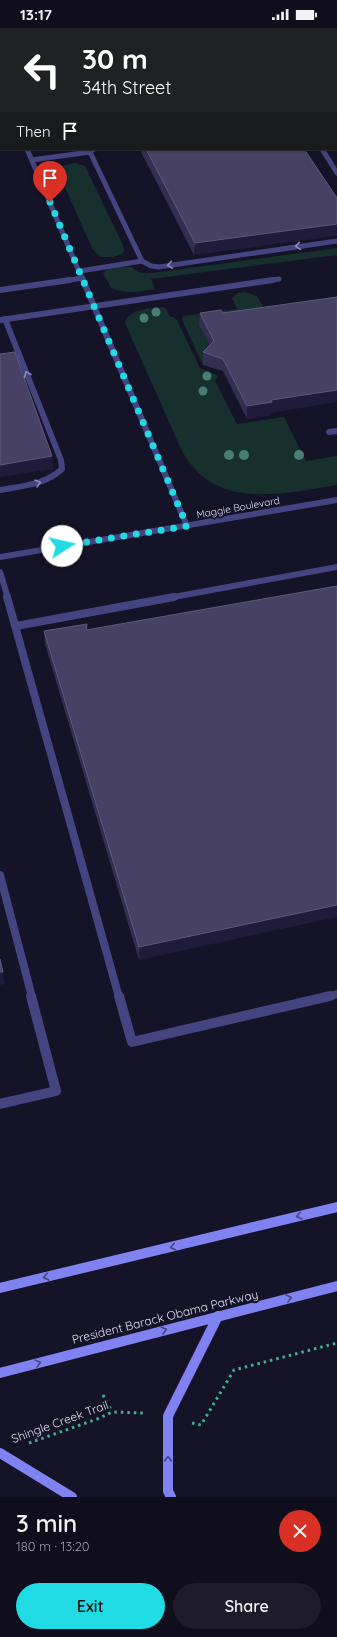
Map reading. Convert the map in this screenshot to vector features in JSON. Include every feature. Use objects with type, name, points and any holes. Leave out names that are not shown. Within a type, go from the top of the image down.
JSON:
[{"type":"street","points":[[28,150],[187,526]]},
{"type":"street","points":[[323,150],[337,173]]},
{"type":"street","points":[[32,160],[92,151],[142,261],[151,266],[337,241]]},
{"type":"street","points":[[80,271],[142,261]]},
{"type":"street","points":[[0,290],[83,278]]},
{"type":"street","points":[[0,490],[36,484],[57,476],[62,469],[61,460],[2,320],[279,279]]},
{"type":"street","points":[[330,432],[337,431]]},
{"type":"street","name":"Maggie Boulevard","points":[[0,557],[337,500]]},
{"type":"street","points":[[16,626],[337,567]]},
{"type":"street","points":[[0,572],[132,1042],[337,994]]},
{"type":"street","points":[[0,875],[56,1091],[0,1104]]},
{"type":"street","points":[[0,1288],[337,1207]]},
{"type":"street","name":"President Barack Obama Parkway","points":[[0,1373],[337,1286]]},
{"type":"street","points":[[172,1497],[168,1491],[168,1416],[218,1316]]},
{"type":"street","points":[[0,1453],[72,1497]]},
{"type":"path","points":[[201,1425],[234,1370],[337,1343]]},
{"type":"path","points":[[103,1395],[112,1412]]},
{"type":"path","name":"Shingle Creek Trail","points":[[0,1453],[100,1418],[112,1412],[126,1412]]},
{"type":"green space","points":[[75,163],[85,166],[123,245],[123,253],[114,257],[101,257],[93,250],[58,172],[62,166]]},
{"type":"green space","points":[[337,248],[337,255],[151,279],[155,289],[138,292],[127,292],[111,288],[103,273],[116,267],[132,267],[141,273],[152,273]]},
{"type":"green space","points":[[245,292],[257,296],[270,319],[213,354],[203,365],[182,320],[183,316],[237,309],[232,298],[238,293]]},
{"type":"green space","points":[[163,307],[166,308],[170,317],[177,320],[200,368],[218,376],[215,381],[237,424],[284,417],[306,461],[337,456],[337,485],[294,492],[251,494],[231,490],[212,483],[196,470],[182,451],[125,323],[127,318],[135,312]]},
{"type":"building","points":[[147,150],[305,150],[337,198],[337,224],[195,243]]},
{"type":"building","points":[[337,297],[337,390],[271,400],[272,402],[247,406],[223,359],[203,352],[214,341],[200,313],[221,310],[223,313]]},
{"type":"building","points":[[15,352],[52,456],[0,465],[0,354]]},
{"type":"building","points":[[337,586],[337,905],[139,947],[44,631],[87,624],[86,630]]},
{"type":"building","points":[[0,959],[3,972],[0,972]]},
{"type":"route","points":[[50,202],[187,526],[62,546]]}]
